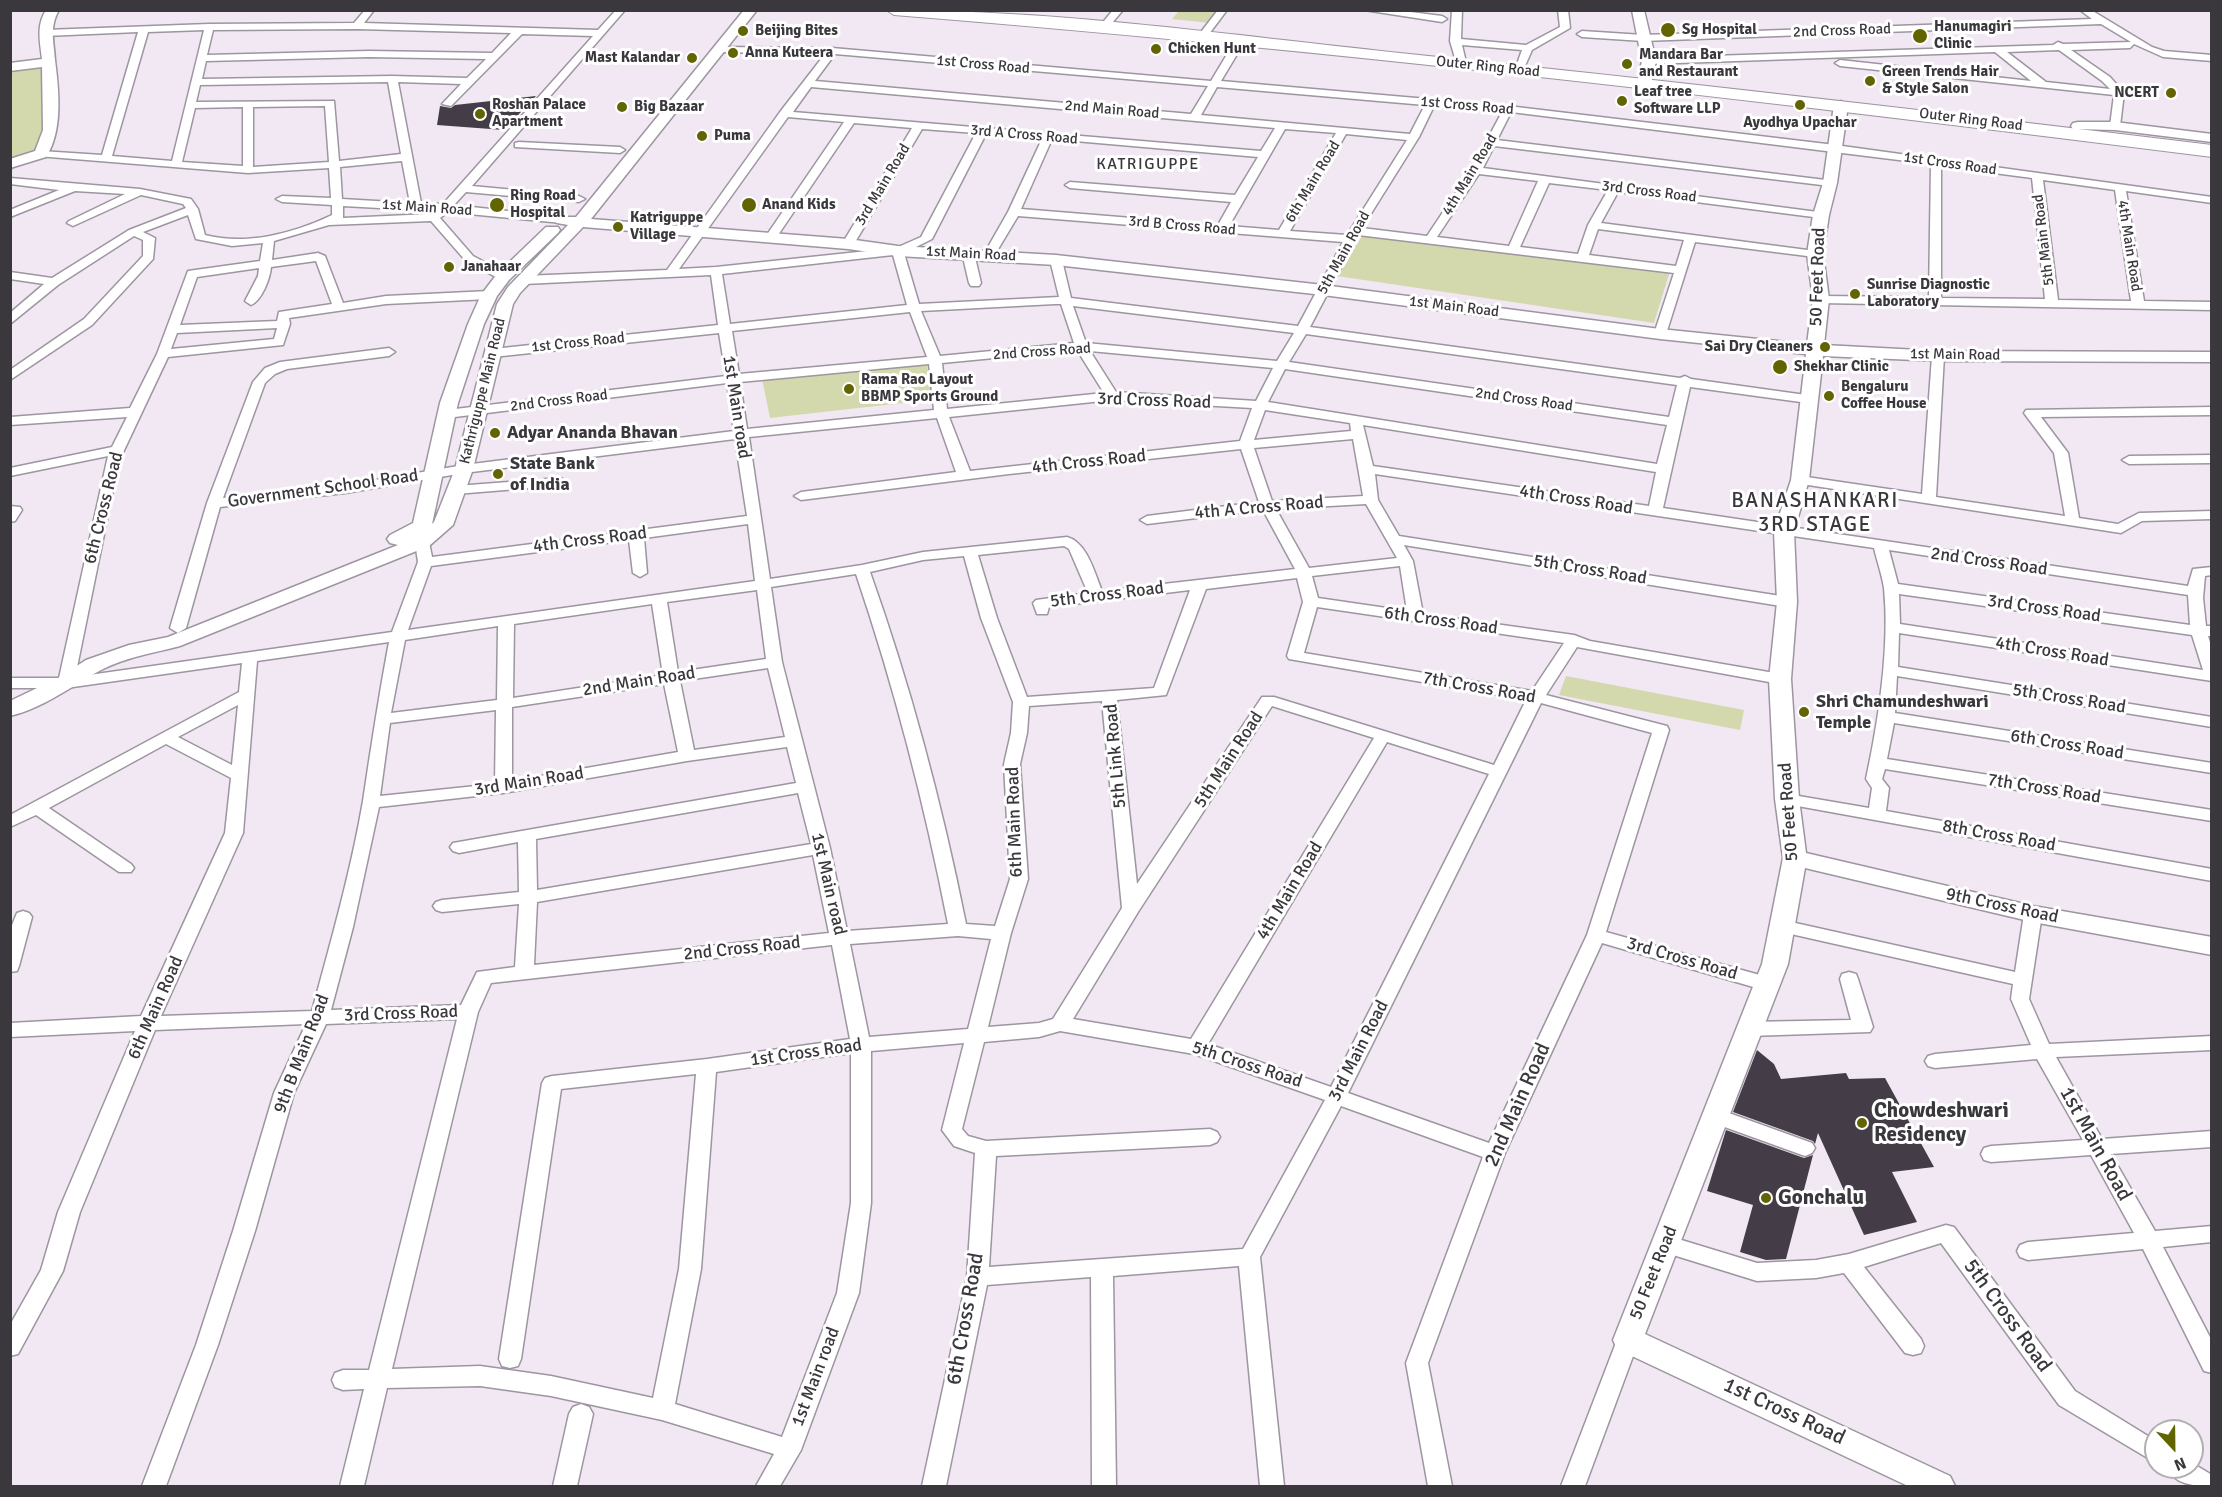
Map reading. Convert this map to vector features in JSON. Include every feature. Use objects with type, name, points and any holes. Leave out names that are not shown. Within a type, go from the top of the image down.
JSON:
[{"type":"highway","name":"Outer Ring Road","points":[[894,10],[1646,74],[2079,130]]},
{"type":"highway","name":"Outer Ring Road","points":[[999,10],[1114,16],[1206,32],[1458,49],[1525,56],[1841,105],[2079,130]]},
{"type":"highway","points":[[2079,130],[2211,144]]},
{"type":"highway","points":[[2079,130],[2211,153]]},
{"type":"street","points":[[42,154],[50,130],[49,62],[45,33],[48,18],[54,10]]},
{"type":"street","points":[[357,26],[370,10]]},
{"type":"street","points":[[327,222],[434,217],[446,208],[621,10]]},
{"type":"street","points":[[606,166],[737,10]]},
{"type":"street","name":"Kathriguppe Main Road","points":[[136,649],[173,642],[422,542],[443,525],[464,469],[505,304],[571,221],[751,10]]},
{"type":"street","points":[[1206,32],[1223,10]]},
{"type":"street","points":[[1368,10],[1442,19]]},
{"type":"street","points":[[1457,10],[1455,25],[1458,49]]},
{"type":"street","points":[[1525,56],[1565,28],[1563,10]]},
{"type":"street","points":[[1638,10],[1646,74],[1786,56],[2130,45]]},
{"type":"street","points":[[2011,10],[2106,80],[2119,93]]},
{"type":"street","points":[[2084,10],[2149,49],[2163,54],[2211,58]]},
{"type":"street","points":[[2091,10],[2123,29],[2117,30]]},
{"type":"street","name":"2nd Cross Road","points":[[1582,34],[1643,38],[2103,21]]},
{"type":"street","points":[[45,33],[209,27],[357,26],[602,33]]},
{"type":"street","points":[[176,166],[209,27]]},
{"type":"street","points":[[106,160],[144,29]]},
{"type":"street","points":[[447,104],[520,30]]},
{"type":"street","points":[[1815,32],[1823,39]]},
{"type":"street","points":[[1194,118],[1240,41]]},
{"type":"street","points":[[1831,47],[1839,55]]},
{"type":"street","name":"1st Cross Road","points":[[720,49],[832,51],[1213,85],[1318,97],[1508,108],[1835,148],[2211,200]]},
{"type":"street","points":[[1998,50],[2042,84]]},
{"type":"street","points":[[671,273],[784,114],[810,84],[832,51]]},
{"type":"street","points":[[1942,52],[1969,78]]},
{"type":"street","points":[[202,57],[369,54],[495,56]]},
{"type":"street","points":[[1786,56],[2119,93]]},
{"type":"street","points":[[10,67],[49,62]]},
{"type":"street","points":[[196,82],[392,79],[470,81]]},
{"type":"street","points":[[392,79],[416,207]]},
{"type":"street","name":"2nd Main Road","points":[[810,84],[1414,137]]},
{"type":"street","points":[[2115,126],[2119,93]]},
{"type":"street","name":"5th Main Road","points":[[1260,405],[1352,235],[1414,137],[1431,102]]},
{"type":"street","points":[[10,181],[140,192],[187,201],[192,209],[200,237],[215,243],[268,238],[310,229],[338,217],[330,103],[190,105]]},
{"type":"street","points":[[248,104],[248,170]]},
{"type":"street","name":"50 Feet Road","points":[[1573,1486],[1775,964],[1795,858],[1787,799],[1780,680],[1787,602],[1784,531],[1800,480],[1821,299],[1815,254],[1821,215],[1830,183],[1841,105]]},
{"type":"street","name":"4th Main Road","points":[[1430,240],[1476,170],[1508,108]]},
{"type":"street","name":"3rd A Cross Road","points":[[784,114],[1265,154]]},
{"type":"street","points":[[770,239],[851,120]]},
{"type":"street","name":"3rd Main Road","points":[[848,244],[918,126]]},
{"type":"street","points":[[1221,229],[1281,126]]},
{"type":"street","points":[[2079,130],[2115,126],[2211,138]]},
{"type":"street","name":"6th Main Road","points":[[1282,234],[1343,131]]},
{"type":"street","points":[[524,280],[716,271],[898,251],[926,238],[982,132]]},
{"type":"street","points":[[990,255],[1014,212],[1048,137]]},
{"type":"street","points":[[1490,142],[1830,183]]},
{"type":"street","points":[[519,145],[620,150]]},
{"type":"street","points":[[10,164],[42,154],[248,170],[335,165],[407,157]]},
{"type":"street","points":[[1935,302],[1936,162]]},
{"type":"street","name":"3rd Cross Road","points":[[1476,170],[1821,215]]},
{"type":"street","name":"5th Main Road","points":[[2037,176],[2052,303]]},
{"type":"street","points":[[1513,250],[1545,179]]},
{"type":"street","points":[[1070,185],[1237,200]]},
{"type":"street","points":[[1582,258],[1594,225],[1615,187]]},
{"type":"street","name":"4th Main Road","points":[[2120,187],[2138,304]]},
{"type":"street","points":[[10,214],[72,188]]},
{"type":"street","points":[[463,188],[583,195]]},
{"type":"street","points":[[73,223],[140,192]]},
{"type":"street","name":"Kathriguppe Main Road","points":[[10,710],[66,683],[94,665],[136,649],[162,634],[412,533],[422,525],[447,414],[476,324],[489,295],[503,277],[571,221],[583,195]]},
{"type":"street","name":"1st Main Road","points":[[282,199],[446,208],[698,233],[848,244],[898,251],[968,253],[1056,260],[1323,290],[1660,334],[1814,350],[1938,356],[2211,357]]},
{"type":"street","points":[[10,320],[54,282],[133,232],[192,209]]},
{"type":"street","name":"3rd B Cross Road","points":[[1014,212],[1282,234],[1352,235]]},
{"type":"street","points":[[434,217],[469,258],[503,277]]},
{"type":"street","points":[[1594,225],[1815,254]]},
{"type":"street","points":[[10,376],[88,322],[149,257],[149,238],[133,232]]},
{"type":"street","points":[[1352,235],[1430,240],[1681,270]]},
{"type":"street","points":[[1660,334],[1691,237]]},
{"type":"street","points":[[251,301],[264,276],[268,238]]},
{"type":"street","points":[[898,251],[914,308],[935,360],[941,412],[964,474]]},
{"type":"street","points":[[968,253],[975,283]]},
{"type":"street","points":[[266,262],[321,258],[323,271],[328,276],[339,308]]},
{"type":"street","points":[[1056,260],[1066,302],[1081,346],[1112,396]]},
{"type":"street","name":"6th Cross Road","points":[[66,683],[112,460],[163,354],[192,274],[244,268],[266,262]]},
{"type":"street","name":"1st Main road","points":[[716,271],[774,662],[792,741],[821,848],[861,1045],[861,1203],[848,1293],[789,1449],[768,1486]]},
{"type":"street","points":[[10,275],[54,282]]},
{"type":"street","points":[[285,365],[279,342],[284,324],[283,315],[386,300],[489,295]]},
{"type":"street","points":[[1821,299],[2211,306]]},
{"type":"street","name":"1st Cross Road","points":[[493,352],[914,308],[1055,300],[1302,330],[1808,399]]},
{"type":"street","points":[[173,329],[284,324]]},
{"type":"street","points":[[163,354],[279,342]]},
{"type":"street","name":"2nd Cross Road","points":[[447,414],[731,380],[1081,346],[1281,365],[1676,422]]},
{"type":"street","points":[[178,628],[214,503],[259,382],[270,371],[285,365],[389,352]]},
{"type":"street","points":[[1929,500],[1938,356]]},
{"type":"street","points":[[1655,513],[1663,468],[1685,381]]},
{"type":"street","name":"3rd Cross Road","points":[[464,469],[741,434],[1112,396],[1260,405],[1356,428],[1663,468]]},
{"type":"street","points":[[1260,405],[1246,444],[1267,505],[1303,571],[1311,602]]},
{"type":"street","points":[[2073,522],[2061,453],[2031,413],[2211,411]]},
{"type":"street","points":[[10,421],[136,412]]},
{"type":"street","points":[[1356,428],[1367,469],[1371,500],[1406,561],[1416,617]]},
{"type":"street","name":"4th Cross Road","points":[[801,496],[964,474],[1246,444],[1356,428]]},
{"type":"street","points":[[10,472],[117,450]]},
{"type":"street","points":[[2129,460],[2211,459]]},
{"type":"street","name":"Government School Road","points":[[214,503],[345,489],[464,469]]},
{"type":"street","name":"4th Cross Road","points":[[1367,469],[1784,531]]},
{"type":"street","points":[[1800,480],[2121,529],[2139,517],[2211,515]]},
{"type":"street","points":[[456,490],[561,482]]},
{"type":"street","name":"4th A Cross Road","points":[[1147,520],[1267,505],[1371,500]]},
{"type":"street","points":[[10,510],[15,510],[10,518]]},
{"type":"street","name":"4th Cross Road","points":[[425,562],[754,519]]},
{"type":"street","name":"2nd Cross Road","points":[[1784,531],[2194,591]]},
{"type":"street","points":[[636,535],[640,573]]},
{"type":"street","name":"5th Cross Road","points":[[1392,539],[1787,602]]},
{"type":"street","points":[[10,683],[66,683],[764,584],[862,569],[923,556],[1067,541],[1072,543],[1097,596]]},
{"type":"street","name":"9th B Main Road","points":[[154,1486],[207,1345],[244,1232],[284,1093],[319,1018],[344,927],[371,802],[382,719],[398,636],[425,562],[422,542]]},
{"type":"street","points":[[1877,814],[1881,788],[1874,779],[1887,717],[1892,627],[1891,588],[1881,546]]},
{"type":"street","name":"6th Main Road","points":[[970,552],[989,618],[1021,702],[1019,733],[1012,764],[1019,879],[1002,933],[952,1130],[961,1141],[986,1149]]},
{"type":"street","name":"5th Cross Road","points":[[1042,611],[1041,603],[1303,571],[1406,561]]},
{"type":"street","points":[[862,569],[882,625],[917,744],[958,930]]},
{"type":"street","points":[[2211,571],[2198,572],[2194,591],[2204,631],[2211,675]]},
{"type":"street","name":"5th Link Road","points":[[1131,908],[1108,696],[1160,692],[1200,584]]},
{"type":"street","name":"3rd Cross Road","points":[[1891,588],[2204,631]]},
{"type":"street","points":[[659,599],[671,677],[687,756]]},
{"type":"street","name":"6th Cross Road","points":[[1311,602],[1574,640],[1586,645],[1780,680]]},
{"type":"street","name":"7th Cross Road","points":[[1311,602],[1295,656],[1536,697],[1661,729]]},
{"type":"street","points":[[503,788],[506,621]]},
{"type":"street","name":"4th Cross Road","points":[[1892,627],[2211,675]]},
{"type":"street","name":"3rd Main Road","points":[[1249,1257],[1336,1096],[1536,697],[1574,640]]},
{"type":"street","name":"6th Main Road","points":[[10,1347],[52,1271],[69,1212],[148,1023],[234,833],[250,656]]},
{"type":"street","name":"2nd Main Road","points":[[382,719],[504,704],[774,662]]},
{"type":"street","name":"5th Cross Road","points":[[1890,670],[2211,722]]},
{"type":"street","points":[[10,822],[248,693]]},
{"type":"street","points":[[1021,702],[1108,696]]},
{"type":"street","name":"5th Main Road","points":[[1060,1024],[1131,908],[1268,700],[1500,772]]},
{"type":"street","name":"6th Cross Road","points":[[1887,717],[2211,768]]},
{"type":"street","name":"2nd Main Road","points":[[1440,1486],[1417,1363],[1495,1153],[1596,935],[1661,729]]},
{"type":"street","name":"4th Main Road","points":[[1196,1047],[1383,736]]},
{"type":"street","points":[[167,738],[240,776]]},
{"type":"street","name":"3rd Main Road","points":[[371,802],[503,788],[687,756],[792,741]]},
{"type":"street","name":"7th Cross Road","points":[[1876,762],[2211,816]]},
{"type":"street","points":[[459,847],[805,787]]},
{"type":"street","name":"8th Cross Road","points":[[1787,799],[2211,874]]},
{"type":"street","points":[[37,808],[125,868]]},
{"type":"street","points":[[524,973],[528,897],[527,834]]},
{"type":"street","points":[[442,906],[528,897],[821,848]]},
{"type":"street","name":"9th Cross Road","points":[[1795,858],[2033,914],[2211,946]]},
{"type":"street","name":"1st Main Road","points":[[2033,914],[2020,999],[2043,1051],[2148,1240],[2211,1364]]},
{"type":"street","points":[[10,966],[23,917]]},
{"type":"street","points":[[1782,926],[2022,980]]},
{"type":"street","name":"2nd Cross Road","points":[[468,1012],[484,977],[840,938],[958,930],[1002,933]]},
{"type":"street","name":"3rd Cross Road","points":[[1596,935],[1767,984]]},
{"type":"street","points":[[1749,1029],[1863,1027],[1849,979]]},
{"type":"street","points":[[352,1486],[468,1012]]},
{"type":"street","name":"3rd Cross Road","points":[[10,1030],[468,1012]]},
{"type":"street","name":"1st Cross Road","points":[[510,1359],[552,1083],[707,1066],[861,1045],[1039,1030],[1060,1024]]},
{"type":"street","name":"5th Cross Road","points":[[1060,1024],[1196,1047],[1495,1153]]},
{"type":"street","points":[[1935,1060],[2043,1051],[2211,1043]]},
{"type":"street","points":[[662,1410],[690,1269],[707,1066]]},
{"type":"street","points":[[1716,1116],[1805,1148]]},
{"type":"street","points":[[986,1149],[1210,1137]]},
{"type":"street","points":[[1990,1154],[2211,1139]]},
{"type":"street","name":"6th Cross Road","points":[[934,1486],[978,1277],[986,1149]]},
{"type":"street","name":"5th Cross Road","points":[[1665,1244],[1757,1272],[1805,1270],[1849,1263],[1946,1233],[2067,1398],[2144,1446]]},
{"type":"street","points":[[2028,1251],[2211,1234]]},
{"type":"street","points":[[978,1277],[1249,1257],[1272,1486]]},
{"type":"street","points":[[1849,1263],[1913,1346]]},
{"type":"street","points":[[1101,1268],[1104,1486]]},
{"type":"street","name":"1st Cross Road","points":[[1628,1340],[1939,1486]]},
{"type":"street","points":[[343,1380],[480,1376],[551,1386],[662,1410],[789,1449]]},
{"type":"street","points":[[565,1486],[581,1414]]},
{"type":"green space","points":[[1179,11],[1220,11],[1210,23],[1172,19]]},
{"type":"green space","points":[[50,62],[49,131],[40,152],[11,171],[11,65]]},
{"type":"green space","points":[[1362,236],[1670,271],[1654,323],[1337,276]]},
{"type":"green space","name":"Rama Rao Layout BBMP Sports Ground","points":[[926,364],[938,399],[770,418],[762,379]]},
{"type":"green space","points":[[1566,676],[1744,710],[1740,730],[1559,695]]},
{"type":"building","name":"Roshan Palace Apartment","points":[[536,96],[504,130],[437,125],[440,106],[451,108],[455,105]]},
{"type":"building","name":"Chowdeshwari Residency","points":[[1757,1050],[1774,1064],[1781,1079],[1846,1073],[1849,1079],[1885,1078],[1934,1167],[1892,1172],[1917,1222],[1864,1235],[1818,1133],[1815,1144],[1813,1141],[1733,1112]]},
{"type":"building","name":"Gonchalu","points":[[1726,1130],[1804,1158],[1813,1155],[1786,1259],[1766,1260],[1740,1252],[1753,1205],[1707,1191]]},
{"type":"place","name":"Sg Hospital","points":[[1668,30]]},
{"type":"place","name":"Beijing Bites","points":[[743,31]]},
{"type":"place","name":"Hanumagiri Clinic","points":[[1920,36]]},
{"type":"place","name":"Chicken Hunt","points":[[1156,49]]},
{"type":"place","name":"Anna Kuteera","points":[[733,53]]},
{"type":"place","name":"Mast Kalandar","points":[[692,58]]},
{"type":"place","name":"Mandara Bar and Restaurant","points":[[1627,64]]},
{"type":"place","name":"Green Trends Hair & Style Salon","points":[[1870,81]]},
{"type":"place","name":"NCERT","points":[[2171,93]]},
{"type":"place","name":"Leaf tree Software LLP","points":[[1622,101]]},
{"type":"place","name":"Ayodhya Upachar","points":[[1800,105]]},
{"type":"place","name":"Big Bazaar","points":[[622,107]]},
{"type":"place","name":"Roshan Palace Apartment","points":[[480,114]]},
{"type":"place","name":"Puma","points":[[702,136]]},
{"type":"place","name":"Ring Road Hospital","points":[[497,205]]},
{"type":"place","name":"Anand Kids","points":[[749,205]]},
{"type":"place","name":"Katriguppe Village","points":[[618,227]]},
{"type":"place","name":"Janahaar","points":[[449,267]]},
{"type":"place","name":"Sunrise Diagnostic Laboratory","points":[[1855,294]]},
{"type":"place","name":"Sai Dry Cleaners","points":[[1825,347]]},
{"type":"place","name":"Shekhar Clinic","points":[[1780,367]]},
{"type":"place","name":"Rama Rao Layout BBMP Sports Ground","points":[[849,389]]},
{"type":"place","name":"Bengaluru Coffee House","points":[[1829,396]]},
{"type":"place","name":"Adyar Ananda Bhavan","points":[[495,433]]},
{"type":"place","name":"State Bank of India","points":[[498,474]]},
{"type":"place","name":"Shri Chamundeshwari Temple","points":[[1804,712]]},
{"type":"place","name":"Chowdeshwari Residency","points":[[1862,1123]]},
{"type":"place","name":"Gonchalu","points":[[1766,1198]]},
{"type":"district","name":"KATRIGUPPE","points":[[1148,165]]},
{"type":"district","name":"BANASHANKARI 3RD STAGE","points":[[1815,513]]}]
